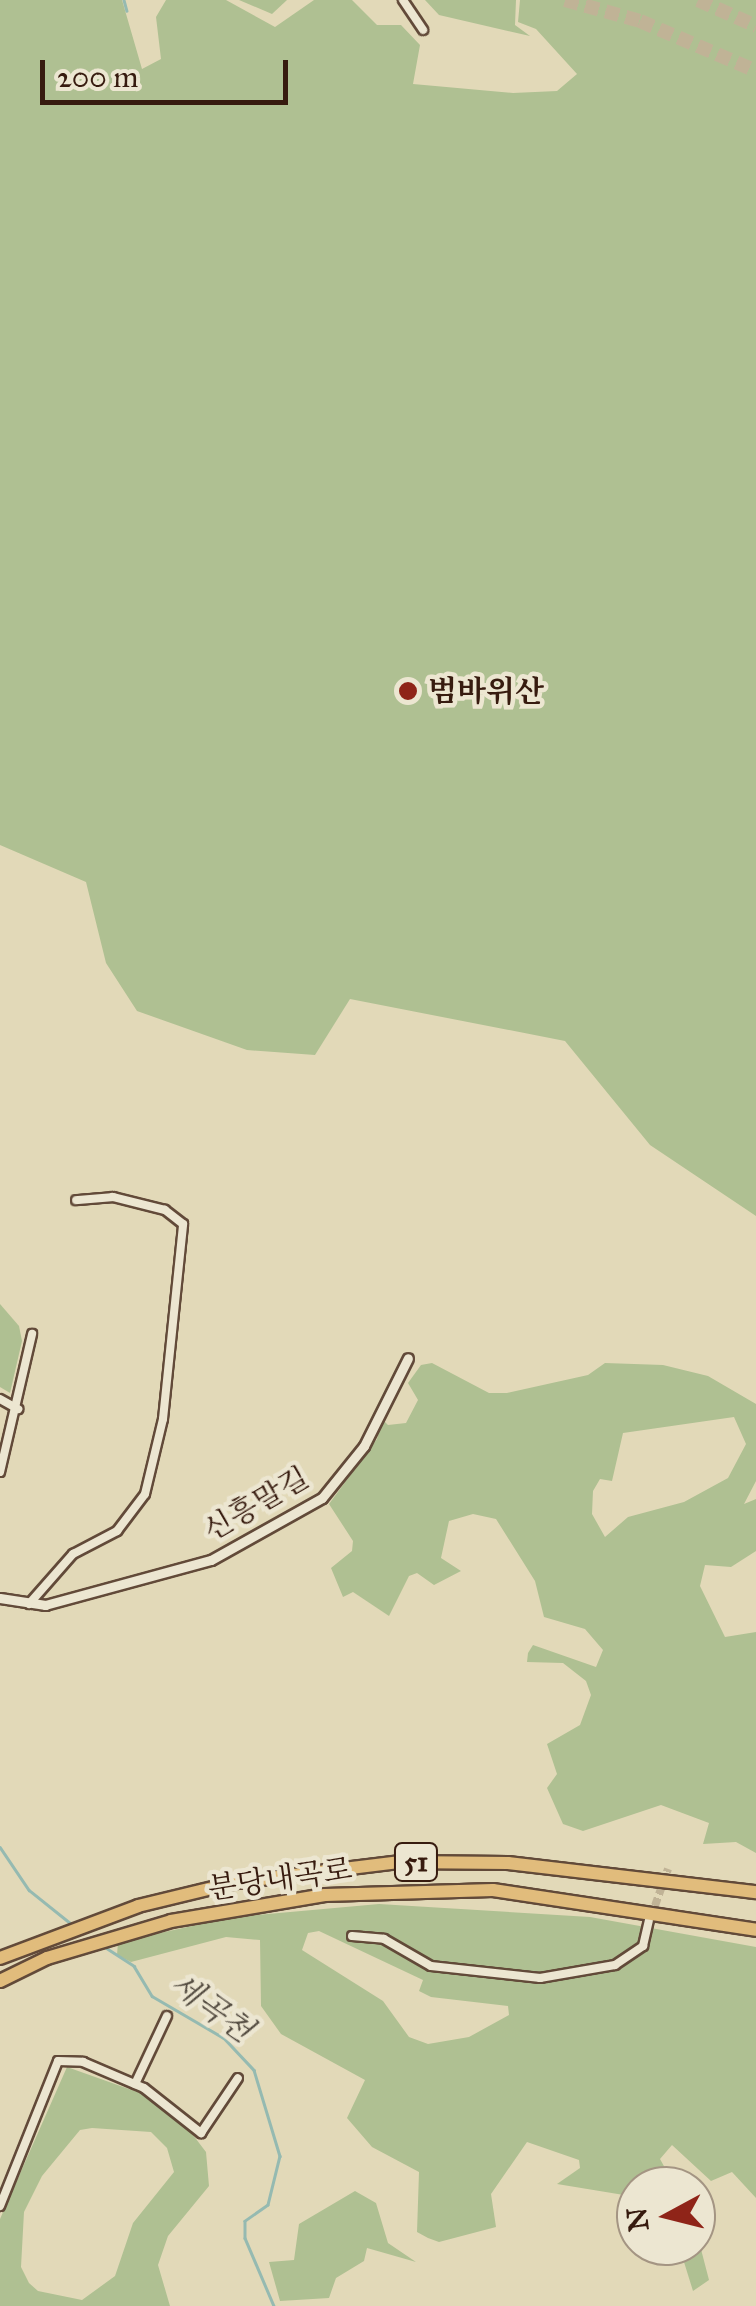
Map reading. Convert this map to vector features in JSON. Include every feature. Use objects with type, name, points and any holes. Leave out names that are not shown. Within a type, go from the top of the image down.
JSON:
[{"type":"highway","name":"분당내곡로","points":[[0,1958],[75,1928],[236,1882],[402,1862],[508,1863],[756,1892]]},
{"type":"highway","name":"분당내곡로","points":[[0,1982],[97,1942],[240,1906],[408,1889],[532,1895],[756,1930]]},
{"type":"street","points":[[403,0],[424,30]]},
{"type":"street","points":[[29,1604],[74,1554],[117,1531],[145,1494],[164,1419],[183,1224],[165,1210],[113,1197],[76,1200]]},
{"type":"street","points":[[0,1472],[18,1409],[32,1334]]},
{"type":"street","name":"신흥말길","points":[[0,1598],[29,1604],[69,1600],[211,1560],[322,1498],[364,1446],[408,1358]]},
{"type":"street","points":[[0,1399],[18,1409]]},
{"type":"street","points":[[352,1936],[384,1939],[432,1966],[540,1978],[615,1965],[643,1946],[649,1921]]},
{"type":"street","points":[[135,2084],[167,2016]]},
{"type":"street","points":[[0,2206],[58,2060],[83,2062],[135,2084],[201,2133],[238,2078]]},
{"type":"green space","points":[[0,0],[122,0],[142,69],[161,59],[156,17],[166,0],[226,0],[275,27],[314,0],[352,0],[377,25],[401,25],[420,45],[413,84],[513,93],[557,91],[577,74],[536,29],[518,22],[520,0],[756,0],[756,1216],[650,1145],[565,1041],[350,999],[315,1055],[247,1050],[137,1011],[106,963],[86,882],[0,845]]},
{"type":"green space","points":[[239,0],[287,0],[272,14]]},
{"type":"green space","points":[[425,0],[516,0],[515,25],[530,36],[439,15]]},
{"type":"green space","points":[[0,1304],[19,1326],[22,1341],[10,1393],[0,1387]]},
{"type":"green space","points":[[432,1363],[489,1393],[507,1393],[588,1375],[605,1363],[663,1365],[708,1376],[756,1404],[756,1481],[744,1504],[756,1499],[756,1551],[731,1567],[705,1565],[700,1586],[725,1637],[756,1632],[756,1853],[736,1842],[703,1844],[709,1823],[661,1805],[583,1831],[563,1824],[547,1788],[557,1774],[547,1744],[580,1725],[591,1695],[586,1681],[563,1663],[527,1662],[528,1653],[533,1645],[596,1667],[603,1650],[585,1629],[544,1617],[535,1581],[496,1519],[473,1514],[449,1521],[441,1558],[461,1571],[434,1585],[417,1573],[409,1576],[389,1616],[353,1592],[343,1597],[331,1568],[352,1551],[353,1541],[329,1504],[377,1439],[382,1419],[388,1425],[406,1423],[418,1400],[408,1383],[421,1365]],"holes":[[[734,1417],[746,1444],[728,1478],[684,1502],[628,1517],[605,1537],[592,1514],[593,1491],[600,1479],[612,1481],[623,1433]]]},
{"type":"green space","points":[[379,1904],[590,1917],[756,1947],[756,2198],[732,2172],[716,2179],[716,2166],[695,2166],[672,2145],[660,2159],[664,2166],[616,2166],[616,2194],[557,2184],[580,2168],[579,2160],[527,2142],[491,2194],[496,2227],[439,2242],[428,2238],[417,2232],[419,2172],[372,2147],[347,2118],[365,2080],[281,2034],[261,2006],[260,1940],[226,1937],[131,1962],[117,1955],[118,1942],[234,1917]],"holes":[[[319,1931],[423,1980],[419,1991],[431,1997],[508,2006],[509,2015],[469,2037],[428,2044],[409,2037],[383,2001],[302,1950],[308,1933]]]},
{"type":"green space","points":[[67,2067],[143,2094],[183,2122],[206,2152],[209,2186],[168,2236],[158,2265],[170,2306],[0,2306],[0,2219]],"holes":[[[80,2130],[151,2132],[167,2148],[174,2172],[133,2223],[115,2276],[82,2300],[38,2291],[21,2267],[24,2212],[42,2176]]]},
{"type":"green space","points":[[355,2191],[376,2203],[388,2243],[416,2262],[367,2248],[364,2261],[336,2278],[329,2298],[280,2301],[269,2262],[294,2260],[299,2224]]},
{"type":"green space","points":[[685,2266],[705,2266],[709,2280],[693,2291]]},
{"type":"waterway","points":[[124,0],[127,11]]},
{"type":"waterway","name":"세곡천","points":[[0,1847],[29,1890],[74,1926]]},
{"type":"waterway","name":"세곡천","points":[[105,1947],[134,1966],[152,1996],[224,2038],[254,2070],[280,2156],[268,2205],[245,2221],[245,2238],[274,2306]]},
{"type":"tunnel","points":[[565,0],[640,21],[756,71]]},
{"type":"tunnel","points":[[698,0],[756,26]]},
{"type":"tunnel","points":[[651,1917],[668,1869]]},
{"type":"place","name":"범바위산","points":[[408,691]]}]
